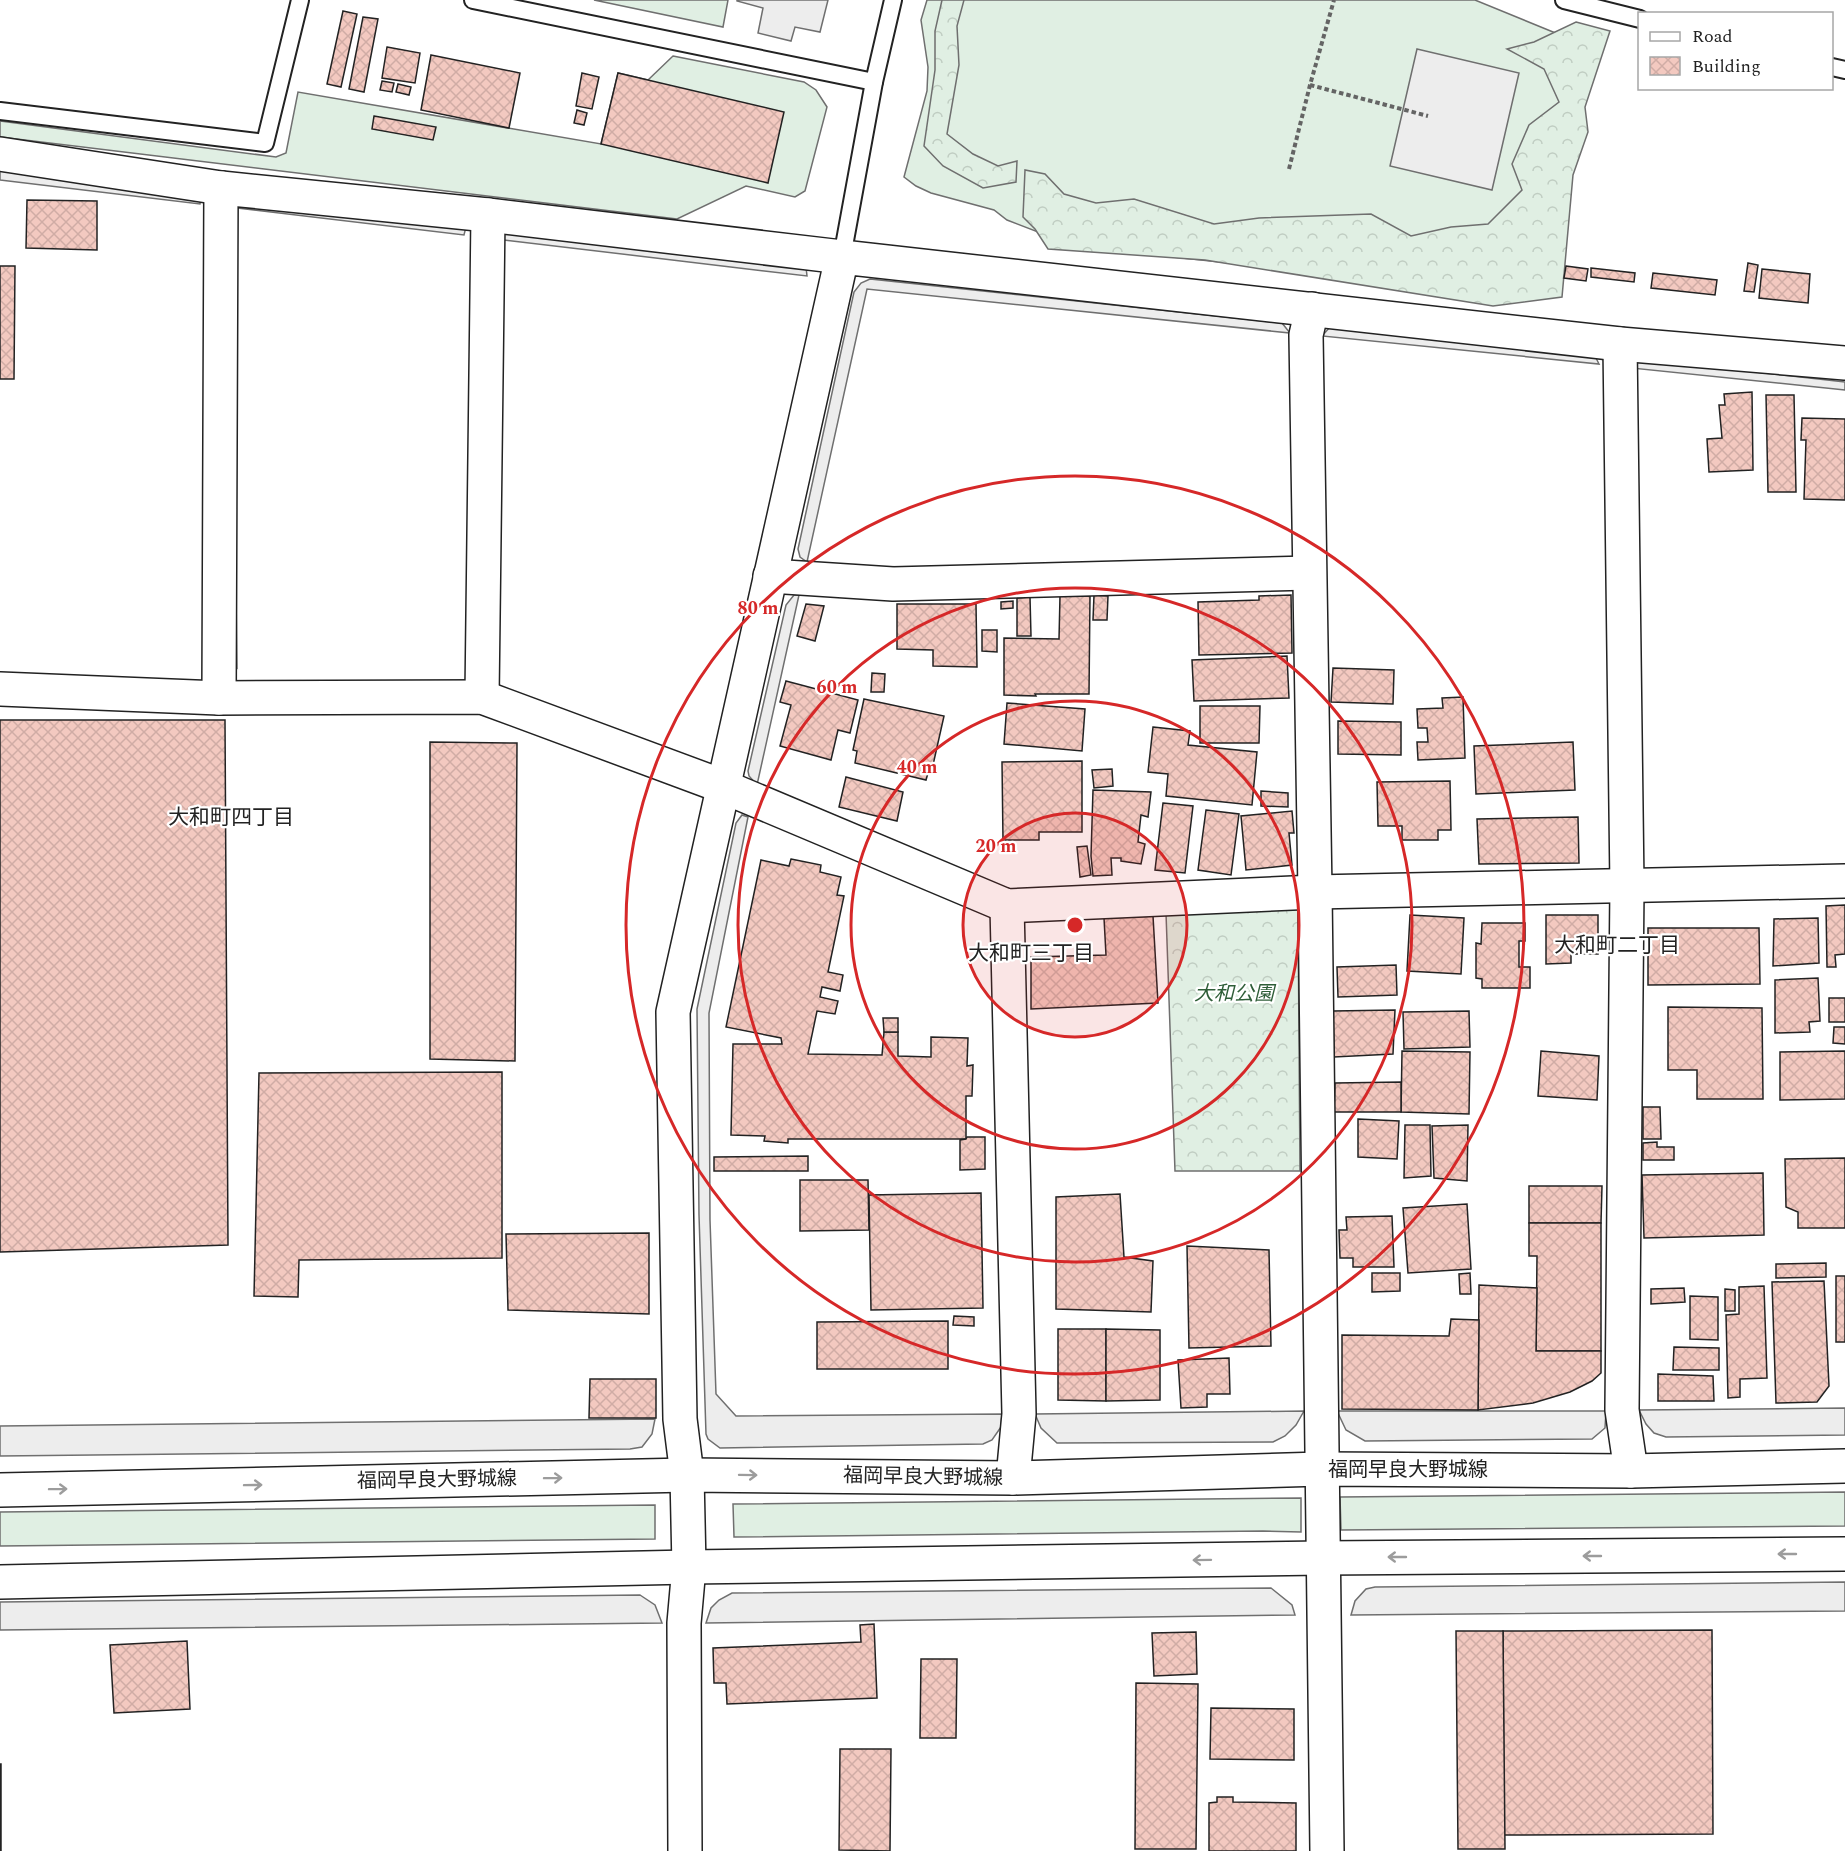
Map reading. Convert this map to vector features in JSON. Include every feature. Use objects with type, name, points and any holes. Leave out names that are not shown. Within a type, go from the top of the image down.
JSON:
[{"type":"street","points":[[0,154],[220,188],[488,215],[1620,344],[1845,363]]},
{"type":"street","points":[[219,698],[220,188]]},
{"type":"street","points":[[482,697],[488,215]]},
{"type":"street","points":[[685,1851],[684,1623],[689,1567],[687,1475],[680,1419],[673,1012],[842,257]]},
{"type":"street","points":[[1312,309],[1306,335],[1326,1851]]},
{"type":"street","points":[[1620,344],[1627,886],[1622,1410],[1631,1471]]},
{"type":"street","points":[[770,576],[893,584],[1309,573]]},
{"type":"street","points":[[0,689],[219,698],[482,697],[722,786],[1007,906],[1315,892],[1845,881]]},
{"type":"street","points":[[1007,906],[1019,1414],[1012,1478]]},
{"type":"street","name":"福岡早良大野城線","points":[[0,1490],[687,1475],[1012,1478],[1321,1469],[1631,1471],[1845,1466]]},
{"type":"street","points":[[0,1582],[689,1567],[1323,1558],[1845,1554]]},
{"type":"lane","points":[[0,111],[265,143],[300,0]]},
{"type":"lane","points":[[473,0],[874,82]]},
{"type":"lane","points":[[842,257],[874,82],[894,0]]},
{"type":"lane","points":[[1564,0],[1638,18]]},
{"type":"path","points":[[1289,169],[1334,0]]},
{"type":"path","points":[[1310,85],[1428,117]]},
{"type":"green space","points":[[594,0],[728,0],[723,27]]},
{"type":"green space","points":[[927,0],[1475,0],[1580,43],[1546,296],[1077,247],[1007,220],[994,210],[931,193],[916,186],[904,177],[927,91],[928,67],[921,20]]},
{"type":"green space","points":[[942,0],[964,0],[957,26],[959,65],[947,134],[973,154],[998,166],[1017,161],[1016,182],[983,188],[943,166],[924,146],[935,70],[935,31]]},
{"type":"green space","points":[[1576,22],[1610,31],[1585,107],[1588,132],[1573,175],[1562,297],[1493,306],[1205,260],[1048,249],[1035,229],[1023,217],[1025,170],[1045,174],[1064,194],[1096,203],[1134,199],[1214,224],[1259,218],[1371,214],[1411,236],[1451,227],[1488,224],[1522,190],[1512,164],[1529,125],[1559,102],[1544,69],[1507,49],[1534,42]]},
{"type":"green space","points":[[673,56],[804,82],[816,90],[827,107],[805,191],[795,197],[746,186],[677,219],[0,137],[0,121],[276,157],[286,153],[298,92],[601,144],[618,73],[648,80]]},
{"type":"green space","name":"大和公園","points":[[1298,908],[1300,1171],[1175,1171],[1166,913]]},
{"type":"green space","points":[[1845,1492],[1845,1526],[1341,1530],[1340,1497]]},
{"type":"green space","points":[[1301,1498],[1301,1532],[734,1537],[733,1504]]},
{"type":"green space","points":[[655,1505],[655,1539],[0,1546],[0,1512]]},
{"type":"shaded area","points":[[737,0],[828,0],[820,32],[795,27],[791,41],[758,33],[763,8]]},
{"type":"shaded area","points":[[1417,49],[1519,73],[1492,190],[1390,166]]},
{"type":"shaded area","points":[[0,171],[202,194],[200,204],[0,180]]},
{"type":"shaded area","points":[[231,199],[466,227],[464,235],[237,208],[231,226],[237,668],[229,662]]},
{"type":"shaded area","points":[[497,230],[806,267],[807,276],[496,239]]},
{"type":"shaded area","points":[[870,279],[1282,323],[1290,333],[867,289],[807,562],[800,557],[798,549],[854,292],[861,283]]},
{"type":"shaded area","points":[[1330,327],[1590,355],[1596,358],[1599,364],[1322,336]]},
{"type":"shaded area","points":[[1637,359],[1845,382],[1845,390],[1631,368]]},
{"type":"shaded area","points":[[794,595],[799,595],[757,785],[749,776],[748,771],[786,605]]},
{"type":"shaded area","points":[[742,815],[748,817],[709,1013],[710,1220],[716,1394],[736,1416],[1002,1414],[1001,1427],[992,1440],[983,1444],[720,1448],[708,1439],[706,1434],[699,1215],[697,1009],[736,823]]},
{"type":"shaded area","points":[[1845,1408],[1845,1435],[1666,1437],[1654,1433],[1639,1410]]},
{"type":"shaded area","points":[[1304,1411],[1296,1425],[1285,1436],[1273,1442],[1057,1443],[1041,1428],[1035,1414]]},
{"type":"shaded area","points":[[1337,1411],[1606,1411],[1605,1428],[1592,1439],[1365,1441],[1346,1430]]},
{"type":"shaded area","points":[[655,1419],[652,1434],[642,1447],[630,1449],[0,1456],[0,1426]]},
{"type":"shaded area","points":[[1845,1582],[1845,1611],[1351,1615],[1355,1601],[1366,1589],[1375,1587]]},
{"type":"shaded area","points":[[1271,1588],[1292,1605],[1295,1615],[706,1623],[711,1608],[719,1600],[732,1593]]},
{"type":"shaded area","points":[[640,1595],[655,1605],[662,1623],[0,1630],[0,1602]]},
{"type":"building","points":[[343,11],[357,14],[341,87],[327,84]]},
{"type":"building","points":[[363,17],[378,19],[364,92],[349,89]]},
{"type":"building","points":[[387,47],[420,53],[415,83],[382,78]]},
{"type":"building","points":[[431,55],[520,73],[509,128],[421,110]]},
{"type":"building","points":[[582,73],[599,77],[592,109],[576,106]]},
{"type":"building","points":[[618,73],[784,112],[768,183],[601,144]]},
{"type":"building","points":[[382,81],[394,83],[392,92],[380,90]]},
{"type":"building","points":[[398,84],[411,87],[409,95],[396,92]]},
{"type":"building","points":[[577,110],[587,113],[584,125],[574,123]]},
{"type":"building","points":[[374,116],[436,127],[433,140],[372,129]]},
{"type":"building","points":[[27,200],[97,201],[97,250],[26,248]]},
{"type":"building","points":[[1748,263],[1758,265],[1754,292],[1744,291]]},
{"type":"building","points":[[0,266],[15,266],[14,379],[0,379]]},
{"type":"building","points":[[1566,266],[1588,269],[1586,281],[1564,278]]},
{"type":"building","points":[[1591,268],[1635,273],[1634,282],[1591,277]]},
{"type":"building","points":[[1762,269],[1810,274],[1808,303],[1759,298]]},
{"type":"building","points":[[1653,273],[1717,280],[1715,295],[1651,288]]},
{"type":"building","points":[[1752,392],[1753,470],[1709,472],[1707,439],[1722,438],[1719,405],[1725,405],[1724,394]]},
{"type":"building","points":[[1766,395],[1794,395],[1796,492],[1768,492]]},
{"type":"building","points":[[1802,418],[1845,419],[1845,500],[1804,499],[1806,440],[1801,440]]},
{"type":"building","points":[[1094,595],[1108,596],[1107,620],[1093,620]]},
{"type":"building","points":[[1291,595],[1292,653],[1199,655],[1198,602],[1259,600],[1259,596]]},
{"type":"building","points":[[1060,596],[1090,596],[1089,694],[1004,695],[1004,638],[1059,639]]},
{"type":"building","points":[[1030,597],[1031,636],[1017,636],[1017,598]]},
{"type":"building","points":[[1013,601],[1013,608],[1001,609],[1001,602]]},
{"type":"building","points":[[806,604],[824,606],[815,641],[797,636]]},
{"type":"building","points":[[897,604],[976,604],[977,667],[933,666],[933,650],[897,649]]},
{"type":"building","points":[[982,630],[997,630],[997,652],[982,651]]},
{"type":"building","points":[[1287,656],[1289,698],[1194,701],[1192,660]]},
{"type":"building","points":[[1333,668],[1394,670],[1393,704],[1331,702]]},
{"type":"building","points":[[872,673],[885,674],[884,692],[871,692]]},
{"type":"building","points":[[786,681],[858,700],[850,733],[838,730],[831,760],[780,746],[791,705],[780,702]]},
{"type":"building","points":[[1463,697],[1465,758],[1418,760],[1417,742],[1428,742],[1427,728],[1418,728],[1417,709],[1443,708],[1442,698]]},
{"type":"building","points":[[864,699],[944,716],[931,774],[928,773],[926,780],[855,763],[857,751],[853,750]]},
{"type":"building","points":[[1007,703],[1085,709],[1082,751],[1004,744]]},
{"type":"building","points":[[1200,706],[1260,706],[1259,743],[1200,743]]},
{"type":"building","points":[[0,720],[225,720],[228,1245],[0,1252]]},
{"type":"building","points":[[1338,721],[1401,722],[1401,755],[1338,754]]},
{"type":"building","points":[[1153,727],[1190,731],[1188,745],[1257,752],[1252,805],[1166,796],[1168,774],[1148,772]]},
{"type":"building","points":[[430,742],[517,743],[515,1061],[430,1059]]},
{"type":"building","points":[[1573,742],[1575,790],[1476,794],[1474,746]]},
{"type":"building","points":[[1082,761],[1082,832],[1039,832],[1039,840],[1003,840],[1002,762]]},
{"type":"building","points":[[1112,769],[1113,786],[1094,788],[1092,770]]},
{"type":"building","points":[[846,777],[903,792],[897,821],[839,807]]},
{"type":"building","points":[[1450,781],[1451,830],[1438,830],[1438,840],[1402,840],[1402,826],[1378,826],[1377,782]]},
{"type":"building","points":[[1093,790],[1151,792],[1148,817],[1141,815],[1138,842],[1145,844],[1141,864],[1121,861],[1121,858],[1111,858],[1112,875],[1093,876],[1091,856]]},
{"type":"building","points":[[1261,791],[1288,793],[1288,807],[1261,806]]},
{"type":"building","points":[[1163,803],[1193,806],[1185,873],[1155,870]]},
{"type":"building","points":[[1206,810],[1239,814],[1231,875],[1198,870]]},
{"type":"building","points":[[1292,811],[1294,833],[1289,833],[1292,865],[1246,870],[1241,816]]},
{"type":"building","points":[[1578,817],[1579,863],[1479,864],[1477,819]]},
{"type":"building","points":[[1087,846],[1091,875],[1080,877],[1077,847]]},
{"type":"building","points":[[791,859],[821,865],[820,872],[841,877],[837,895],[844,896],[828,972],[843,975],[840,991],[822,987],[820,997],[838,1001],[835,1014],[817,1011],[808,1054],[882,1055],[884,1032],[898,1032],[898,1056],[931,1057],[931,1037],[968,1038],[967,1066],[973,1065],[972,1096],[966,1096],[966,1139],[788,1139],[788,1143],[764,1141],[765,1136],[731,1135],[733,1044],[782,1044],[781,1038],[726,1027],[761,860],[789,866]]},
{"type":"building","points":[[1845,905],[1845,954],[1835,955],[1836,967],[1827,967],[1826,906]]},
{"type":"building","points":[[1410,915],[1464,918],[1461,974],[1407,971]]},
{"type":"building","points":[[1546,915],[1598,915],[1598,954],[1571,954],[1571,963],[1546,964]]},
{"type":"building","points":[[1153,916],[1158,1003],[1031,1009],[1031,957],[1106,955],[1104,918]]},
{"type":"building","points":[[1818,918],[1819,963],[1773,966],[1774,919]]},
{"type":"building","points":[[1482,923],[1525,923],[1525,941],[1519,941],[1519,967],[1530,967],[1530,988],[1482,988],[1482,979],[1476,978],[1476,943],[1481,944]]},
{"type":"building","points":[[1648,928],[1759,928],[1760,984],[1648,985]]},
{"type":"building","points":[[1396,965],[1397,995],[1338,997],[1337,967]]},
{"type":"building","points":[[1818,978],[1820,1021],[1809,1022],[1810,1032],[1775,1033],[1775,980]]},
{"type":"building","points":[[1829,998],[1845,998],[1845,1022],[1829,1022]]},
{"type":"building","points":[[1668,1007],[1762,1008],[1763,1099],[1697,1099],[1697,1070],[1668,1070]]},
{"type":"building","points":[[1395,1010],[1393,1054],[1334,1057],[1333,1011]]},
{"type":"building","points":[[1469,1011],[1470,1047],[1404,1049],[1403,1012]]},
{"type":"building","points":[[883,1018],[898,1018],[898,1032],[884,1032]]},
{"type":"building","points":[[1834,1027],[1845,1027],[1845,1044],[1833,1043]]},
{"type":"building","points":[[1402,1051],[1470,1052],[1469,1114],[1401,1112]]},
{"type":"building","points":[[1541,1051],[1599,1056],[1597,1100],[1538,1096]]},
{"type":"building","points":[[1845,1051],[1845,1099],[1780,1100],[1780,1052]]},
{"type":"building","points":[[502,1072],[502,1258],[299,1260],[298,1297],[254,1296],[259,1073]]},
{"type":"building","points":[[1401,1082],[1401,1112],[1334,1112],[1335,1083]]},
{"type":"building","points":[[1643,1107],[1660,1107],[1661,1139],[1643,1139]]},
{"type":"building","points":[[1358,1119],[1399,1121],[1397,1159],[1358,1157]]},
{"type":"building","points":[[1405,1125],[1430,1125],[1431,1176],[1404,1178]]},
{"type":"building","points":[[1468,1125],[1467,1181],[1434,1178],[1432,1126]]},
{"type":"building","points":[[967,1137],[985,1137],[985,1169],[960,1170],[960,1140]]},
{"type":"building","points":[[1657,1142],[1657,1147],[1674,1147],[1674,1160],[1643,1160],[1643,1143]]},
{"type":"building","points":[[808,1156],[808,1171],[714,1171],[714,1157]]},
{"type":"building","points":[[1845,1158],[1845,1228],[1798,1228],[1798,1212],[1786,1207],[1785,1159]]},
{"type":"building","points":[[1763,1173],[1764,1235],[1644,1238],[1642,1175]]},
{"type":"building","points":[[800,1180],[868,1180],[869,1230],[800,1231]]},
{"type":"building","points":[[1529,1186],[1602,1186],[1601,1223],[1529,1223]]},
{"type":"building","points":[[981,1193],[983,1308],[871,1310],[869,1195]]},
{"type":"building","points":[[1120,1194],[1124,1257],[1153,1261],[1151,1312],[1056,1309],[1056,1197]]},
{"type":"building","points":[[1467,1204],[1471,1269],[1408,1273],[1403,1208]]},
{"type":"building","points":[[1392,1216],[1394,1267],[1353,1267],[1353,1258],[1340,1258],[1339,1230],[1347,1230],[1346,1217]]},
{"type":"building","points":[[1529,1223],[1601,1223],[1601,1351],[1536,1351],[1537,1256],[1529,1256]]},
{"type":"building","points":[[649,1233],[649,1314],[508,1310],[506,1234]]},
{"type":"building","points":[[1187,1246],[1269,1250],[1271,1346],[1189,1348]]},
{"type":"building","points":[[1826,1263],[1826,1277],[1776,1278],[1776,1264]]},
{"type":"building","points":[[1372,1273],[1400,1273],[1400,1291],[1372,1292]]},
{"type":"building","points":[[1470,1273],[1471,1294],[1460,1294],[1459,1274]]},
{"type":"building","points":[[1836,1276],[1845,1276],[1845,1342],[1836,1342]]},
{"type":"building","points":[[1824,1281],[1829,1386],[1817,1402],[1776,1403],[1772,1282]]},
{"type":"building","points":[[1479,1285],[1537,1288],[1536,1351],[1601,1351],[1601,1373],[1592,1381],[1570,1392],[1533,1403],[1478,1410]]},
{"type":"building","points":[[1764,1286],[1767,1378],[1740,1379],[1740,1397],[1728,1398],[1726,1315],[1739,1314],[1739,1287]]},
{"type":"building","points":[[1684,1288],[1685,1302],[1651,1304],[1651,1289]]},
{"type":"building","points":[[1725,1289],[1735,1290],[1735,1311],[1725,1311]]},
{"type":"building","points":[[1690,1296],[1718,1297],[1718,1340],[1690,1339]]},
{"type":"building","points":[[954,1316],[974,1317],[974,1326],[953,1325]]},
{"type":"building","points":[[1451,1319],[1479,1320],[1478,1410],[1342,1409],[1342,1335],[1449,1336]]},
{"type":"building","points":[[948,1321],[948,1369],[817,1369],[817,1322]]},
{"type":"building","points":[[1058,1329],[1106,1329],[1106,1401],[1058,1400]]},
{"type":"building","points":[[1106,1329],[1160,1330],[1160,1400],[1106,1401]]},
{"type":"building","points":[[1674,1347],[1719,1348],[1719,1370],[1673,1370]]},
{"type":"building","points":[[1229,1358],[1230,1394],[1207,1394],[1207,1407],[1181,1408],[1178,1360]]},
{"type":"building","points":[[1658,1374],[1713,1376],[1714,1401],[1658,1401]]},
{"type":"building","points":[[590,1379],[656,1379],[656,1418],[589,1418]]},
{"type":"building","points":[[874,1624],[877,1698],[727,1704],[726,1683],[714,1683],[713,1648],[861,1642],[860,1625]]},
{"type":"building","points":[[1712,1630],[1713,1834],[1504,1835],[1503,1631]]},
{"type":"building","points":[[1456,1631],[1503,1631],[1505,1849],[1458,1849]]},
{"type":"building","points":[[1196,1632],[1197,1674],[1154,1676],[1152,1633]]},
{"type":"building","points":[[187,1641],[190,1709],[114,1713],[110,1645]]},
{"type":"building","points":[[921,1659],[957,1659],[956,1738],[920,1738]]},
{"type":"building","points":[[1136,1683],[1198,1684],[1196,1849],[1135,1849]]},
{"type":"building","points":[[1211,1708],[1294,1709],[1294,1760],[1210,1759]]},
{"type":"building","points":[[840,1749],[891,1749],[890,1851],[839,1850]]},
{"type":"building","points":[[1,1764],[1,1851],[0,1851]]},
{"type":"building","points":[[1217,1797],[1233,1797],[1233,1802],[1296,1803],[1296,1851],[1209,1851],[1209,1803],[1217,1802]]},
{"type":"district","name":"大和町四丁目","points":[[231,818]]},
{"type":"district","name":"大和町二丁目","points":[[1617,946]]},
{"type":"district","name":"大和町三丁目","points":[[1031,954]]}]
